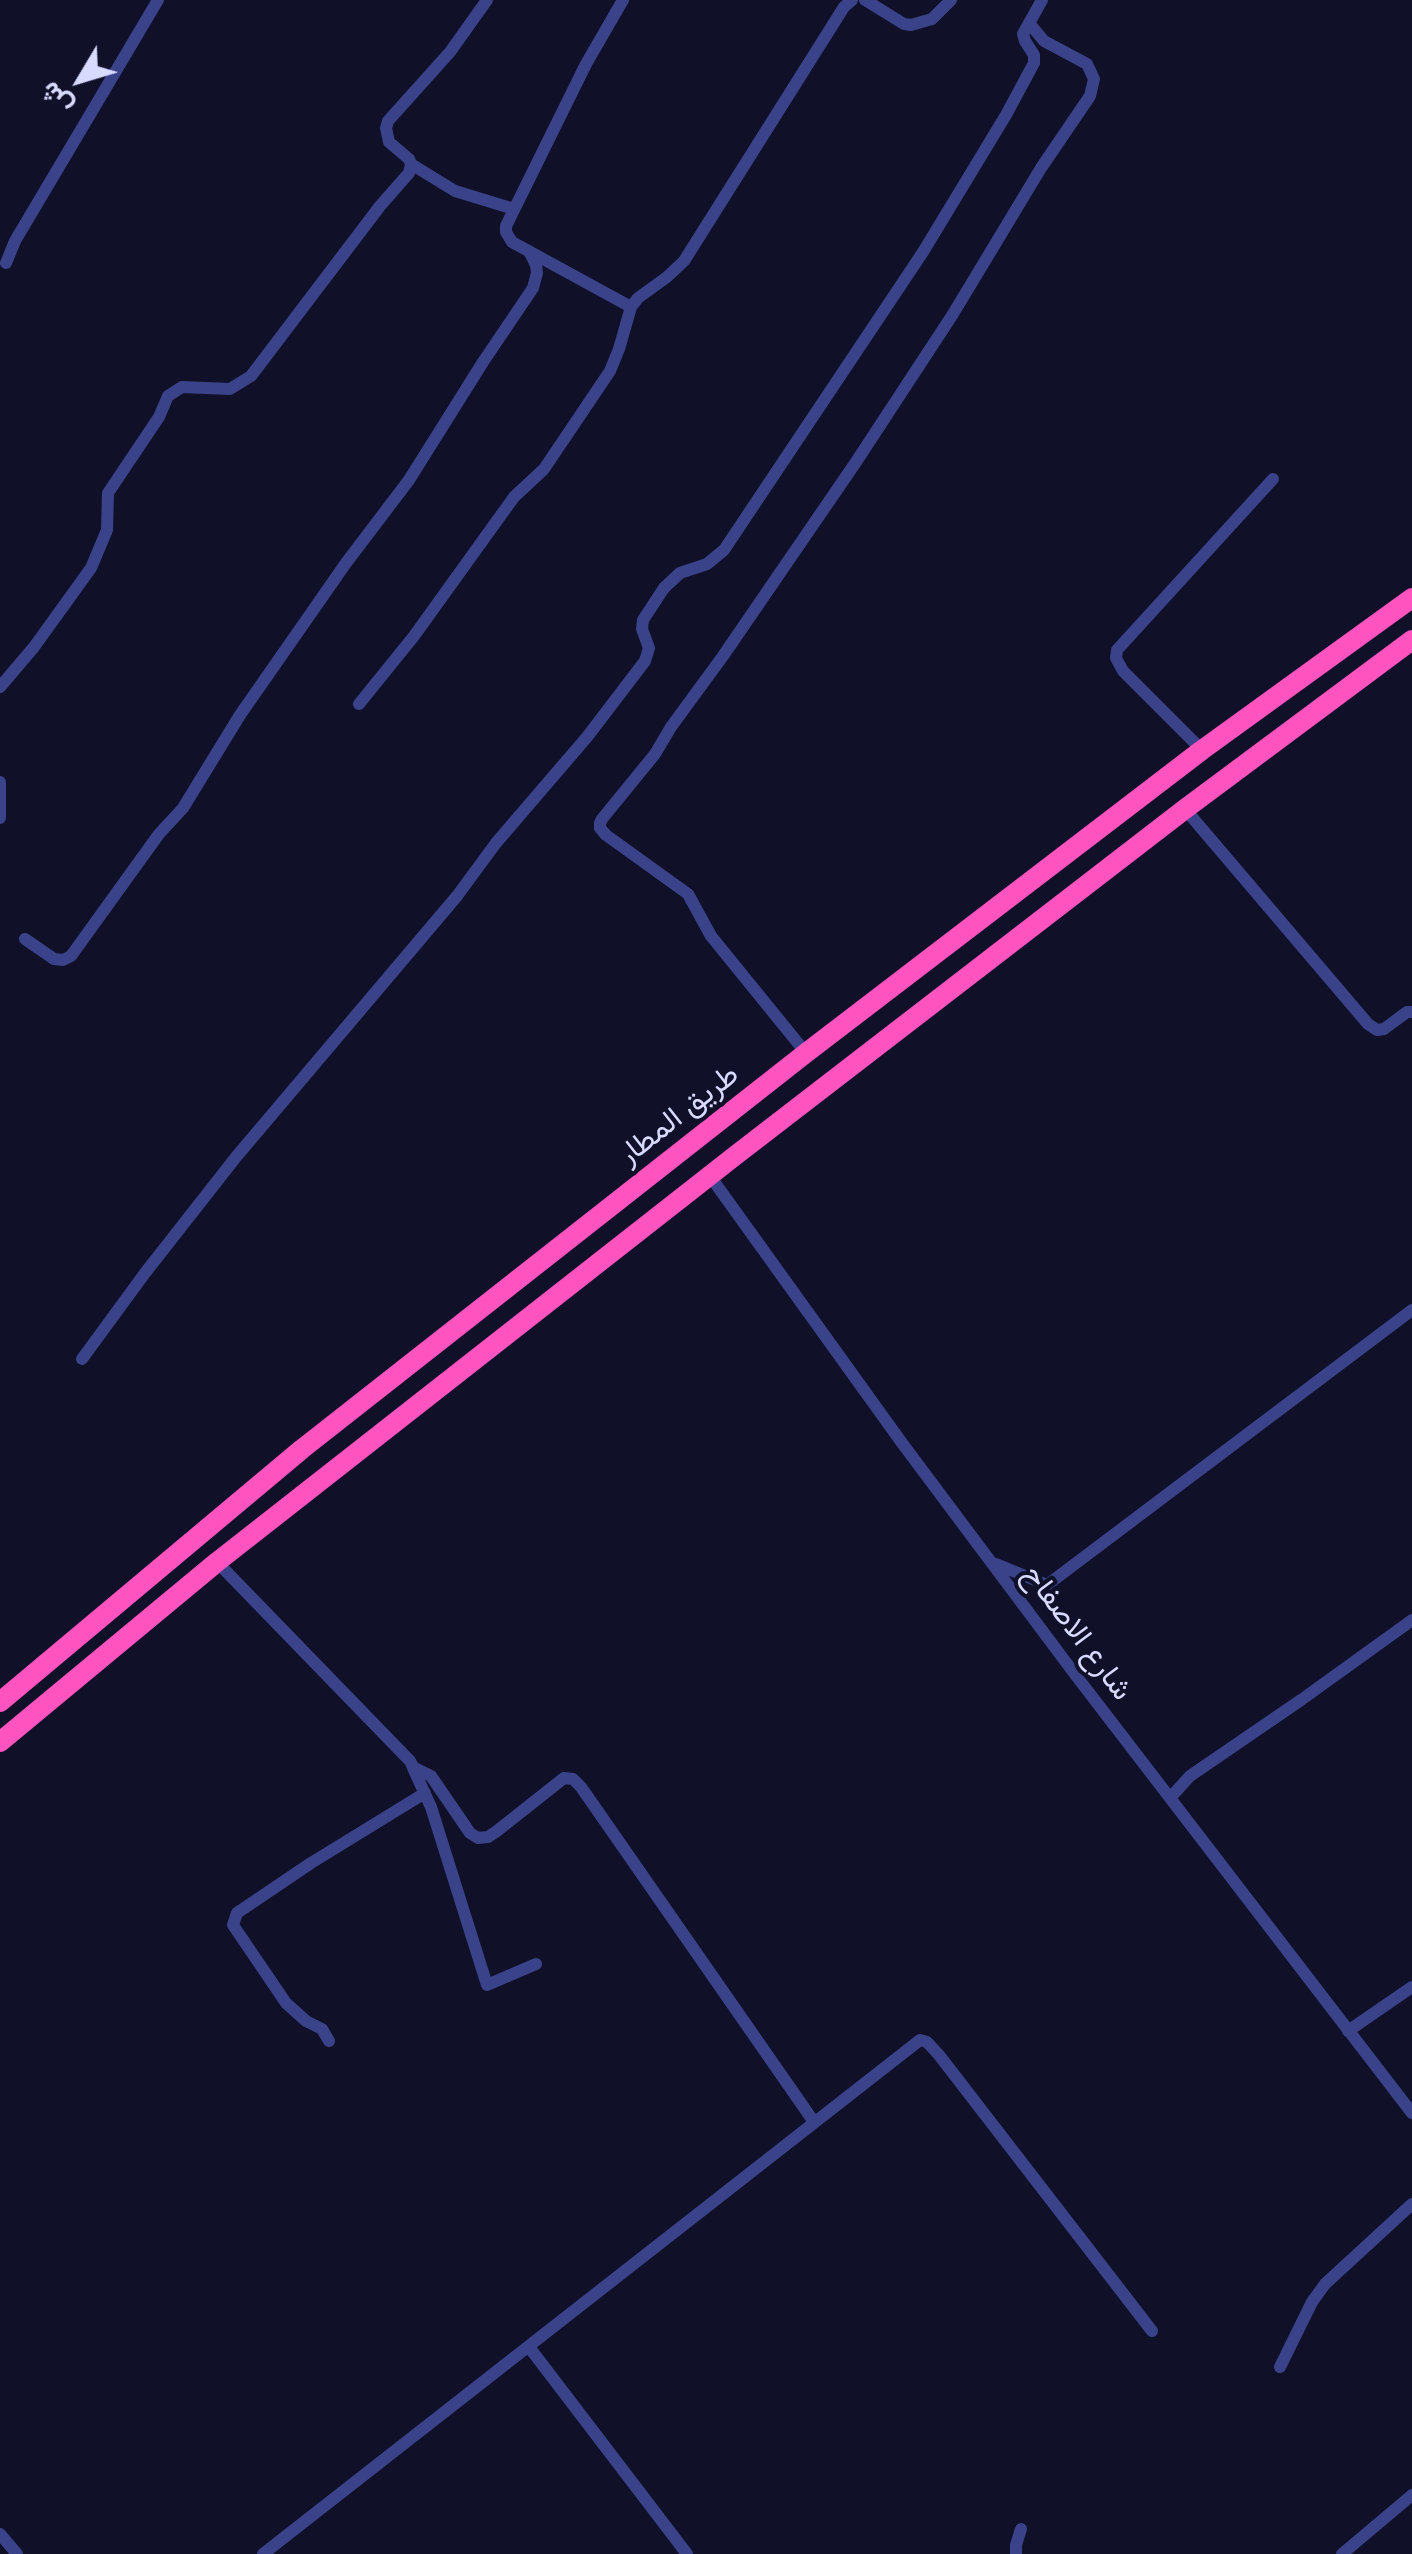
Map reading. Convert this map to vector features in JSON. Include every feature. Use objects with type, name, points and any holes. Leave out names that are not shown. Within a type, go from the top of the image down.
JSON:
[{"type":"highway","name":"طريق المطار","points":[[0,1702],[302,1449],[806,1053],[1202,750],[1412,598]]},
{"type":"highway","points":[[0,1742],[217,1562],[710,1176],[1412,640]]},
{"type":"street","points":[[6,263],[23,227],[158,0]]},
{"type":"street","points":[[488,0],[450,52],[388,121],[386,135],[411,164],[455,191],[514,209]]},
{"type":"street","points":[[623,0],[586,64],[506,232],[512,242],[631,307]]},
{"type":"street","points":[[359,704],[514,497],[544,470],[610,372],[631,307],[684,261],[844,6],[852,0]]},
{"type":"street","points":[[865,0],[912,25],[932,19],[951,0]]},
{"type":"street","points":[[82,1360],[236,1157],[457,896],[645,661],[649,648],[642,630],[643,620],[664,588],[680,572],[707,564],[724,550],[923,252],[1033,67],[1034,55],[1024,38],[1042,0]]},
{"type":"street","points":[[806,1053],[711,936],[688,894],[606,836],[600,823],[655,754],[875,434],[954,314],[1020,200],[1090,96],[1094,79],[1087,64],[1044,41],[1029,22]]},
{"type":"street","points":[[0,686],[34,647],[91,568],[106,530],[108,493],[159,417],[168,396],[182,387],[230,389],[251,376],[407,176],[411,164]]},
{"type":"street","points":[[25,939],[54,959],[71,956],[182,808],[346,563],[410,480],[533,288],[536,265],[529,251]]},
{"type":"street","points":[[1202,750],[1122,670],[1117,650],[1273,479]]},
{"type":"street","points":[[0,782],[0,818]]},
{"type":"street","points":[[1186,809],[1368,1024],[1384,1030],[1406,1012],[1412,1012]]},
{"type":"street","name":"شارع الاصفاح","points":[[710,1176],[902,1443],[1412,2113]]},
{"type":"street","points":[[993,1562],[1048,1585],[1412,1310]]},
{"type":"street","points":[[217,1562],[410,1762],[425,1793],[487,1984],[536,1964]]},
{"type":"street","points":[[1170,1798],[1215,1757],[1412,1620]]},
{"type":"street","points":[[413,1767],[431,1776],[478,1838],[497,1831],[564,1778],[572,1779],[814,2122]]},
{"type":"street","points":[[329,2041],[322,2030],[306,2022],[286,2003],[232,1925],[237,1913],[311,1862],[425,1793]]},
{"type":"street","points":[[1348,2032],[1412,1986]]},
{"type":"street","points":[[262,2554],[916,2041],[928,2042],[1152,2331]]},
{"type":"street","points":[[1280,2368],[1325,2284],[1412,2204]]},
{"type":"street","points":[[529,2347],[687,2554]]},
{"type":"street","points":[[1342,2554],[1412,2495]]},
{"type":"street","points":[[1016,2554],[1021,2529]]},
{"type":"street","points":[[0,2534],[16,2554]]}]
